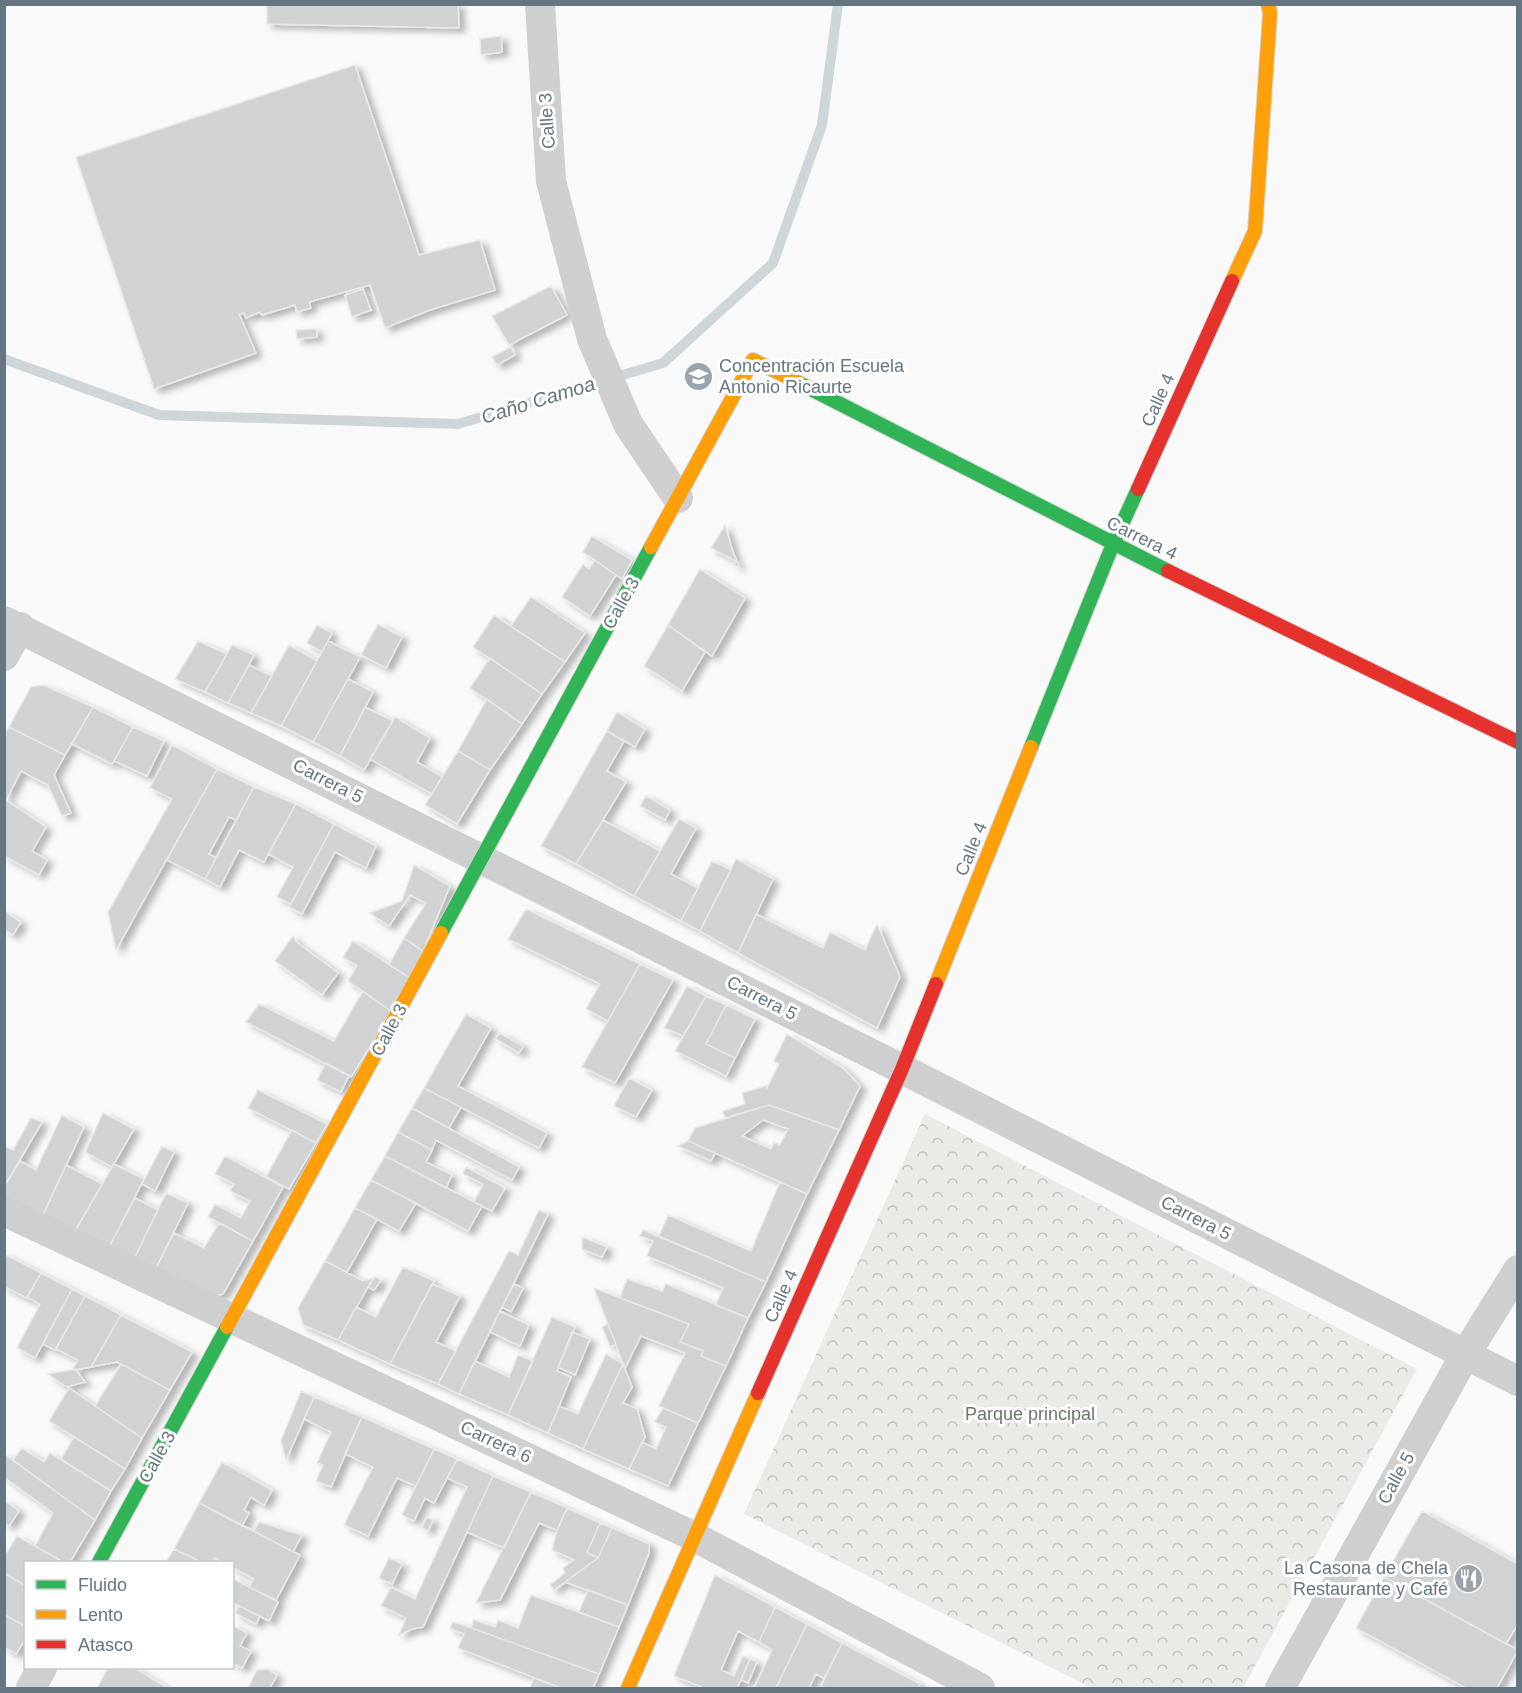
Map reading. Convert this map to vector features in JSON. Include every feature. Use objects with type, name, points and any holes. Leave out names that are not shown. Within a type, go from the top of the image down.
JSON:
[{"type":"street","name":"Calle 3","points":[[540,4],[551,181],[592,339],[628,424],[678,498]]},
{"type":"street","name":"Calle 4","points":[[627,1689],[902,1069],[1113,544],[1255,231],[1268,4]]},
{"type":"street","name":"Calle 3","points":[[100,1561],[753,360]]},
{"type":"street","name":"Carrera 4","points":[[753,360],[1113,544],[1518,742]]},
{"type":"street","name":"Carrera 5","points":[[12,624],[902,1069],[1518,1381]]},
{"type":"street","points":[[4,656],[12,624]]},
{"type":"street","name":"Carrera 6","points":[[4,1211],[233,1317],[693,1536],[980,1689]]},
{"type":"street","name":"Calle 5","points":[[1280,1689],[1465,1355],[1518,1270]]},
{"type":"street","points":[[31,1689],[41,1669]]},
{"type":"green space","name":"Parque principal","points":[[925,1114],[1417,1369],[1243,1688],[1092,1688],[744,1514]]},
{"type":"building","points":[[267,4],[458,4],[459,28],[267,24]]},
{"type":"building","points":[[501,36],[502,52],[481,55],[480,39]]},
{"type":"building","points":[[355,65],[419,255],[480,240],[495,290],[430,310],[385,328],[370,285],[309,302],[311,308],[297,312],[295,305],[262,315],[260,312],[246,318],[244,313],[239,314],[256,353],[154,389],[76,157]]},
{"type":"building","points":[[551,286],[567,315],[509,345],[492,316]]},
{"type":"building","points":[[363,289],[371,310],[352,317],[345,295]]},
{"type":"building","points":[[316,329],[317,337],[297,339],[296,330]]},
{"type":"building","points":[[511,347],[515,355],[497,365],[492,357]]},
{"type":"building","points":[[725,525],[739,567],[734,565],[736,561],[711,548]]},
{"type":"building","points":[[592,536],[632,560],[622,579],[583,552]]},
{"type":"building","points":[[595,560],[616,575],[590,616],[562,597],[583,564],[589,569]]},
{"type":"building","points":[[700,569],[745,598],[712,656],[668,625]]},
{"type":"building","points":[[531,597],[585,633],[565,662],[511,626]]},
{"type":"building","points":[[494,615],[565,662],[542,694],[473,647]]},
{"type":"building","points":[[378,624],[402,637],[386,668],[361,655]]},
{"type":"building","points":[[317,625],[332,633],[322,652],[307,643]]},
{"type":"building","points":[[668,625],[705,652],[682,691],[644,666]]},
{"type":"building","points":[[198,641],[227,654],[205,692],[175,679]]},
{"type":"building","points":[[328,641],[360,657],[313,742],[281,726]]},
{"type":"building","points":[[232,645],[254,655],[228,703],[205,692]]},
{"type":"building","points":[[289,645],[317,661],[281,726],[251,713]]},
{"type":"building","points":[[490,658],[542,694],[522,724],[470,688]]},
{"type":"building","points":[[249,665],[272,676],[251,713],[228,703]]},
{"type":"building","points":[[348,679],[373,692],[340,756],[313,742]]},
{"type":"building","points":[[43,685],[93,707],[65,755],[9,727],[31,687]]},
{"type":"building","points":[[487,699],[522,724],[490,770],[458,751]]},
{"type":"building","points":[[93,707],[133,727],[112,764],[72,744]]},
{"type":"building","points":[[365,707],[393,721],[364,770],[340,756]]},
{"type":"building","points":[[617,712],[645,729],[635,747],[607,731]]},
{"type":"building","points":[[395,717],[430,738],[417,762],[442,777],[432,794],[370,759]]},
{"type":"building","points":[[9,727],[65,755],[54,775],[71,813],[62,816],[48,785],[21,771],[6,800],[4,799],[4,735]]},
{"type":"building","points":[[133,727],[164,741],[147,776],[114,761]]},
{"type":"building","points":[[607,731],[624,741],[607,771],[626,782],[576,864],[541,846]]},
{"type":"building","points":[[172,745],[217,769],[116,950],[108,912],[172,799],[150,788]]},
{"type":"building","points":[[458,751],[490,770],[457,824],[425,805]]},
{"type":"building","points":[[217,769],[254,787],[236,820],[229,817],[209,854],[216,858],[205,879],[167,860]]},
{"type":"building","points":[[254,787],[296,804],[264,862],[239,850],[220,887],[205,879]]},
{"type":"building","points":[[646,796],[670,810],[665,820],[640,806]]},
{"type":"building","points":[[4,799],[46,827],[32,851],[47,860],[39,875],[4,856]]},
{"type":"building","points":[[296,804],[334,824],[291,904],[277,897],[293,867],[268,854]]},
{"type":"building","points":[[679,819],[696,828],[671,874],[698,888],[681,921],[634,896]]},
{"type":"building","points":[[603,820],[660,851],[634,896],[576,864]]},
{"type":"building","points":[[334,824],[376,846],[366,868],[335,852],[302,914],[289,907]]},
{"type":"building","points":[[736,859],[773,879],[738,953],[700,931]]},
{"type":"building","points":[[712,861],[731,870],[700,931],[681,921]]},
{"type":"building","points":[[414,865],[450,886],[423,951],[404,938],[426,903],[410,895],[389,926],[370,913],[402,901]]},
{"type":"building","points":[[526,909],[640,964],[608,1021],[586,1009],[600,984],[508,939]]},
{"type":"building","points":[[4,911],[21,922],[13,935],[4,929]]},
{"type":"building","points":[[756,914],[823,948],[830,932],[865,950],[877,924],[900,977],[877,1028],[738,953]]},
{"type":"building","points":[[293,936],[296,942],[338,973],[322,995],[275,961]]},
{"type":"building","points":[[404,938],[423,951],[410,978],[389,965]]},
{"type":"building","points":[[353,941],[410,978],[392,1012],[348,981],[357,966],[343,957]]},
{"type":"building","points":[[640,964],[673,980],[615,1083],[582,1067]]},
{"type":"building","points":[[687,986],[706,996],[683,1036],[664,1028]]},
{"type":"building","points":[[363,991],[392,1012],[351,1077],[246,1022],[259,1004],[334,1041]]},
{"type":"building","points":[[706,996],[726,1005],[706,1044],[735,1058],[726,1076],[675,1051]]},
{"type":"building","points":[[726,1005],[755,1019],[735,1058],[706,1044]]},
{"type":"building","points":[[466,1014],[491,1028],[458,1086],[547,1133],[539,1148],[424,1088]]},
{"type":"building","points":[[499,1033],[523,1046],[519,1053],[496,1039]]},
{"type":"building","points":[[787,1034],[843,1068],[860,1086],[839,1130],[769,1105],[725,1118],[723,1111],[745,1104],[742,1093],[766,1086],[767,1088],[779,1064],[774,1061]]},
{"type":"building","points":[[326,1063],[349,1075],[341,1092],[317,1080]]},
{"type":"building","points":[[629,1078],[652,1090],[636,1117],[614,1106]]},
{"type":"building","points":[[424,1088],[461,1107],[449,1128],[412,1108]]},
{"type":"building","points":[[258,1090],[327,1124],[316,1143],[248,1108]]},
{"type":"building","points":[[769,1105],[839,1130],[807,1194],[688,1141],[695,1128]],"holes":[[[763,1120],[788,1129],[780,1145],[774,1142],[771,1149],[742,1136]]]},
{"type":"building","points":[[412,1108],[519,1167],[512,1180],[436,1140],[432,1150],[398,1132]]},
{"type":"building","points":[[103,1113],[134,1129],[112,1167],[85,1152]]},
{"type":"building","points":[[62,1115],[84,1127],[43,1215],[4,1197],[4,1187],[20,1161],[36,1170]]},
{"type":"building","points":[[31,1118],[42,1122],[4,1187],[4,1146],[13,1150]]},
{"type":"building","points":[[292,1130],[316,1143],[289,1189],[266,1177]]},
{"type":"building","points":[[398,1132],[432,1150],[426,1162],[452,1175],[446,1188],[385,1156]]},
{"type":"building","points":[[688,1141],[715,1153],[711,1161],[678,1146]]},
{"type":"building","points":[[162,1146],[174,1152],[155,1191],[142,1184]]},
{"type":"building","points":[[225,1156],[283,1187],[253,1241],[208,1217],[215,1204],[241,1218],[250,1201],[230,1191],[234,1184],[215,1174]]},
{"type":"building","points":[[385,1156],[482,1206],[468,1231],[371,1180]]},
{"type":"building","points":[[114,1164],[144,1179],[109,1247],[75,1231]]},
{"type":"building","points":[[66,1165],[102,1184],[75,1231],[43,1215]]},
{"type":"building","points":[[466,1167],[505,1188],[492,1211],[474,1202],[483,1184],[463,1174]]},
{"type":"building","points":[[371,1180],[416,1203],[399,1231],[355,1208]]},
{"type":"building","points":[[780,1182],[807,1194],[766,1282],[659,1236],[668,1215],[751,1251]]},
{"type":"building","points":[[166,1193],[188,1203],[156,1268],[134,1259]]},
{"type":"building","points":[[135,1198],[158,1210],[134,1259],[109,1247]]},
{"type":"building","points":[[355,1208],[377,1219],[347,1272],[325,1261]]},
{"type":"building","points":[[539,1210],[548,1214],[459,1394],[438,1384],[509,1251],[518,1255]]},
{"type":"building","points":[[219,1223],[253,1241],[223,1294],[215,1296],[156,1268],[174,1233],[204,1248]]},
{"type":"building","points":[[643,1230],[766,1282],[748,1318],[716,1305],[723,1288],[647,1256],[653,1241],[640,1236]]},
{"type":"building","points":[[582,1237],[607,1247],[602,1257],[582,1249]]},
{"type":"building","points":[[4,1254],[41,1273],[27,1298],[4,1288]]},
{"type":"building","points":[[325,1261],[363,1281],[373,1278],[338,1340],[303,1325],[298,1308]]},
{"type":"building","points":[[403,1267],[434,1281],[390,1364],[338,1340],[356,1307],[376,1317]]},
{"type":"building","points":[[41,1273],[72,1289],[35,1358],[17,1348],[40,1304],[27,1297]]},
{"type":"building","points":[[375,1277],[381,1280],[374,1290],[368,1287]]},
{"type":"building","points":[[627,1279],[662,1291],[666,1284],[748,1318],[726,1366],[701,1356],[703,1351],[680,1342],[689,1324],[620,1298]]},
{"type":"building","points":[[432,1284],[460,1296],[436,1342],[456,1351],[438,1384],[390,1364]]},
{"type":"building","points":[[514,1284],[523,1288],[511,1312],[502,1307]]},
{"type":"building","points":[[594,1288],[689,1324],[680,1342],[703,1351],[701,1356],[726,1366],[698,1423],[659,1406],[685,1353],[641,1336],[625,1368]]},
{"type":"building","points":[[72,1289],[85,1296],[55,1350],[43,1344]]},
{"type":"building","points":[[85,1296],[121,1315],[91,1367],[72,1370],[78,1360],[56,1349]]},
{"type":"building","points":[[500,1311],[529,1325],[520,1346],[490,1332]]},
{"type":"building","points":[[121,1315],[192,1352],[170,1390],[117,1362],[91,1367]]},
{"type":"building","points":[[552,1317],[575,1327],[557,1371],[571,1377],[548,1433],[508,1415]]},
{"type":"building","points":[[608,1324],[616,1345],[610,1346],[602,1327]]},
{"type":"building","points":[[572,1332],[590,1339],[575,1375],[558,1367]]},
{"type":"building","points":[[606,1354],[623,1364],[583,1449],[548,1433],[559,1406],[578,1414]]},
{"type":"building","points":[[518,1355],[533,1361],[508,1415],[459,1394],[475,1361],[509,1377]]},
{"type":"building","points":[[121,1364],[170,1390],[142,1438],[95,1406]]},
{"type":"building","points":[[623,1364],[632,1387],[623,1403],[637,1409],[645,1437],[629,1469],[583,1449]]},
{"type":"building","points":[[75,1369],[85,1382],[66,1387],[48,1374]]},
{"type":"building","points":[[69,1388],[142,1438],[125,1469],[49,1421]]},
{"type":"building","points":[[301,1391],[314,1397],[286,1460],[281,1441]]},
{"type":"building","points":[[314,1397],[362,1417],[331,1487],[316,1481],[323,1465],[317,1463],[331,1432],[304,1419]]},
{"type":"building","points":[[663,1408],[698,1423],[668,1486],[629,1469],[642,1442],[656,1449],[666,1427],[655,1422]]},
{"type":"building","points":[[362,1417],[434,1449],[416,1486],[397,1478],[368,1536],[344,1525],[373,1467],[345,1454]]},
{"type":"building","points":[[74,1437],[125,1469],[111,1491],[61,1459]]},
{"type":"building","points":[[22,1448],[44,1462],[50,1453],[111,1491],[95,1520],[13,1460]]},
{"type":"building","points":[[434,1449],[457,1459],[434,1503],[425,1498],[414,1521],[402,1515]]},
{"type":"building","points":[[4,1454],[95,1520],[71,1561],[61,1561],[35,1546],[53,1513],[4,1477]]},
{"type":"building","points":[[457,1459],[493,1476],[423,1627],[399,1635],[406,1618],[381,1606],[391,1587],[415,1599],[467,1487],[447,1478]]},
{"type":"building","points":[[222,1462],[272,1490],[264,1505],[251,1497],[244,1510],[249,1513],[242,1526],[199,1503]]},
{"type":"building","points":[[493,1476],[531,1492],[504,1548],[467,1532]]},
{"type":"building","points":[[531,1492],[567,1508],[557,1530],[539,1523],[500,1600],[476,1603]]},
{"type":"building","points":[[4,1500],[19,1511],[9,1526],[4,1523]]},
{"type":"building","points":[[199,1503],[300,1555],[276,1600],[249,1587],[254,1579],[234,1568],[234,1561],[221,1561],[215,1558],[214,1561],[199,1561],[174,1549]]},
{"type":"building","points":[[567,1508],[600,1523],[587,1553],[598,1558],[554,1590],[550,1585],[565,1573],[563,1568],[574,1560],[552,1550]]},
{"type":"building","points":[[1422,1511],[1518,1564],[1518,1624],[1506,1644],[1384,1577]]},
{"type":"building","points":[[427,1517],[433,1520],[428,1531],[422,1527]]},
{"type":"building","points":[[259,1522],[302,1535],[293,1552],[254,1531]]},
{"type":"building","points":[[600,1523],[612,1528],[598,1558],[587,1553]]},
{"type":"building","points":[[612,1528],[649,1544],[649,1553],[628,1605],[565,1582],[598,1558]]},
{"type":"building","points":[[17,1536],[61,1561],[24,1561],[24,1585],[4,1573],[4,1557]]},
{"type":"building","points":[[174,1549],[199,1561],[167,1561]]},
{"type":"building","points":[[389,1558],[402,1564],[392,1584],[379,1578]]},
{"type":"building","points":[[4,1573],[24,1585],[24,1626],[4,1614]]},
{"type":"building","points":[[715,1575],[775,1607],[759,1642],[738,1631],[721,1670],[734,1676],[743,1656],[750,1659],[737,1688],[704,1688],[674,1676]]},
{"type":"building","points":[[1384,1577],[1518,1650],[1497,1688],[1466,1688],[1356,1628]]},
{"type":"building","points":[[234,1579],[278,1602],[269,1621],[234,1603]]},
{"type":"building","points":[[588,1590],[628,1605],[619,1627],[579,1612]]},
{"type":"building","points":[[531,1595],[619,1627],[599,1674],[471,1628],[474,1620],[495,1627],[498,1620],[518,1628]]},
{"type":"building","points":[[239,1606],[260,1616],[256,1624],[235,1613]]},
{"type":"building","points":[[775,1607],[807,1624],[776,1688],[754,1688],[772,1650],[759,1642]]},
{"type":"building","points":[[4,1614],[24,1626],[24,1641],[16,1654],[4,1647]]},
{"type":"building","points":[[453,1622],[599,1674],[593,1688],[561,1688],[458,1648],[464,1634],[450,1628]]},
{"type":"building","points":[[807,1624],[842,1643],[824,1678],[816,1674],[809,1688],[776,1688]]},
{"type":"building","points":[[234,1626],[247,1633],[240,1646],[251,1651],[242,1668],[234,1664]]},
{"type":"building","points":[[842,1643],[920,1684],[918,1688],[825,1688],[821,1686]]},
{"type":"building","points":[[750,1659],[757,1662],[748,1683],[741,1680]]},
{"type":"building","points":[[107,1669],[136,1669],[168,1688],[97,1688]]},
{"type":"building","points":[[267,1669],[277,1675],[270,1688],[248,1688],[257,1670]]},
{"type":"building","points":[[534,1678],[561,1688],[530,1688]]},
{"type":"waterway","name":"Caño Camoa","points":[[4,359],[159,415],[458,424],[663,363],[773,263],[822,125],[838,4]]},
{"type":"traffic: fast","points":[[799,383],[1168,571]]},
{"type":"traffic: fast","points":[[1031,747],[1113,544],[1138,489]]},
{"type":"traffic: fast","points":[[441,933],[651,547]]},
{"type":"traffic: fast","points":[[100,1561],[227,1327]]},
{"type":"traffic: slow","points":[[1232,281],[1255,231],[1270,13],[1268,4]]},
{"type":"traffic: slow","points":[[651,547],[753,360],[799,383]]},
{"type":"traffic: slow","points":[[936,984],[1031,747]]},
{"type":"traffic: slow","points":[[227,1327],[441,933]]},
{"type":"traffic: slow","points":[[628,1688],[758,1393]]},
{"type":"traffic: jam","points":[[1138,489],[1232,281]]},
{"type":"traffic: jam","points":[[1168,571],[1518,742]]},
{"type":"traffic: jam","points":[[758,1393],[902,1069],[936,984]]},
{"type":"place","name":"Concentración Escuela Antonio Ricaurte","points":[[698,376]]},
{"type":"place","name":"La Casona de Chela Restaurante y Café","points":[[1469,1578]]}]
